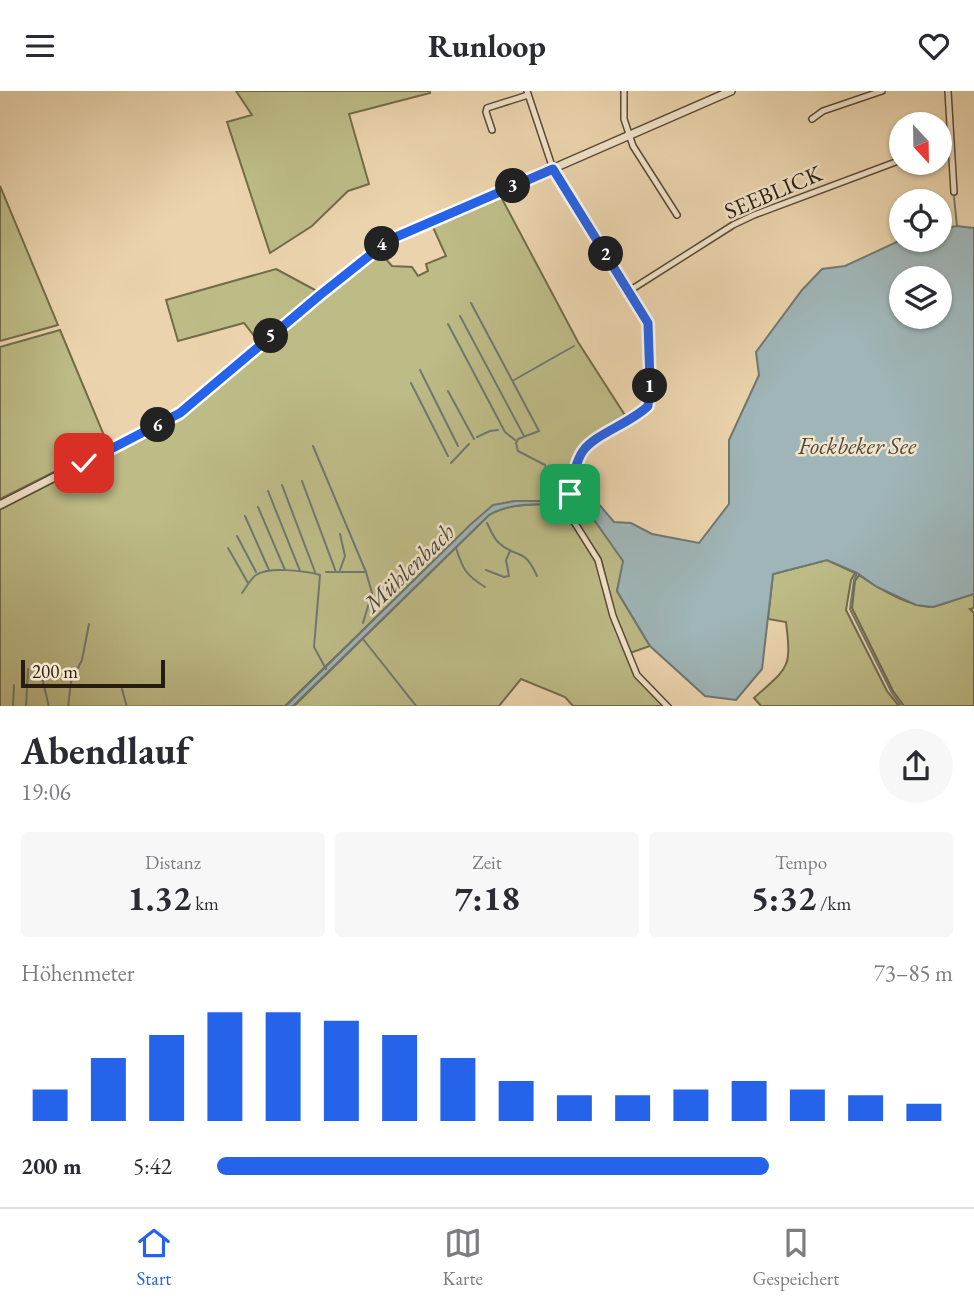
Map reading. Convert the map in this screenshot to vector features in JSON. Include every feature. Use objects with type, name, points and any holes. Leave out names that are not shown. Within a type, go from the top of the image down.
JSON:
[{"type":"street","points":[[624,91],[624,119],[633,146],[677,215]]},
{"type":"street","points":[[0,505],[180,413],[389,240],[630,136],[720,93],[731,91]]},
{"type":"street","points":[[812,118],[823,111],[882,91]]},
{"type":"street","points":[[948,91],[954,192]]},
{"type":"street","points":[[492,130],[487,108],[527,93],[553,169],[648,323],[649,401],[644,409],[630,420],[583,451],[567,506],[598,560],[613,616],[637,675],[668,706]]},
{"type":"street","name":"SEEBLICK","points":[[629,291],[733,225],[889,164]]},
{"type":"shaded area","points":[[236,91],[430,93],[349,114],[369,184],[348,191],[312,226],[270,253],[227,122],[252,115]]},
{"type":"shaded area","points":[[0,186],[58,325],[0,341]]},
{"type":"shaded area","points":[[500,195],[578,342],[628,420],[583,450],[575,468],[567,501],[515,501],[493,506],[285,706],[0,706],[0,509],[182,416],[378,250],[392,266],[412,267],[418,276],[428,271],[426,264],[446,256],[432,225]]},
{"type":"shaded area","points":[[276,269],[317,291],[258,341],[244,323],[178,341],[166,300]]},
{"type":"shaded area","points":[[60,330],[108,445],[0,499],[0,347]]},
{"type":"shaded area","points":[[529,505],[566,506],[596,561],[636,676],[666,706],[573,706],[565,697],[521,679],[499,706],[294,706],[489,515]]},
{"type":"shaded area","points":[[573,505],[592,517],[624,561],[617,591],[650,646],[630,653],[615,615],[601,559],[568,509]]},
{"type":"shaded area","points":[[827,560],[855,573],[851,580],[846,610],[887,691],[899,706],[761,706],[754,698],[781,673],[787,659],[786,622],[768,619],[773,574]]},
{"type":"shaded area","points":[[859,575],[896,597],[927,607],[974,594],[974,608],[970,609],[974,613],[974,706],[904,706],[893,691],[852,608],[855,581]]},
{"type":"water","name":"Fockbeker See","points":[[952,227],[974,228],[974,594],[933,607],[916,605],[827,560],[773,574],[762,669],[736,700],[705,696],[650,646],[617,591],[623,561],[592,517],[573,505],[583,489],[588,492],[591,503],[597,502],[614,522],[631,523],[652,534],[699,543],[729,504],[729,440],[759,375],[756,352],[802,290],[822,269],[845,266],[889,246],[889,252],[952,252]]},
{"type":"water","points":[[515,501],[567,501],[566,506],[516,506],[489,515],[293,706],[286,706],[470,525],[493,505]]},
{"type":"waterway","points":[[954,197],[957,226]]},
{"type":"waterway","points":[[471,303],[539,431],[518,439],[516,443],[518,451],[545,465],[547,472],[542,501]]},
{"type":"waterway","points":[[460,316],[524,436]]},
{"type":"waterway","points":[[448,324],[505,432],[515,440]]},
{"type":"waterway","points":[[514,380],[574,346]]},
{"type":"waterway","points":[[420,370],[458,446]]},
{"type":"waterway","points":[[411,383],[448,456]]},
{"type":"waterway","points":[[448,391],[474,439]]},
{"type":"waterway","points":[[477,437],[498,430]]},
{"type":"waterway","points":[[451,463],[469,444]]},
{"type":"waterway","name":"Mühlenbach","points":[[313,446],[366,572],[372,593],[363,623]]},
{"type":"waterway","points":[[302,481],[336,572]]},
{"type":"waterway","points":[[282,485],[315,572]]},
{"type":"waterway","points":[[268,491],[300,571]]},
{"type":"waterway","points":[[258,507],[285,570]]},
{"type":"waterway","points":[[245,516],[269,570]]},
{"type":"waterway","points":[[487,523],[497,541],[528,560],[537,576]]},
{"type":"waterway","points":[[340,534],[345,556],[340,570]]},
{"type":"waterway","points":[[237,536],[256,572]]},
{"type":"waterway","points":[[228,548],[248,583]]},
{"type":"waterway","name":"Mühlenbach","points":[[456,548],[466,571],[485,587]]},
{"type":"waterway","points":[[486,570],[504,577],[509,576],[506,560],[510,551]]},
{"type":"waterway","points":[[242,593],[254,576],[262,572],[288,570],[320,575],[314,647],[326,669]]},
{"type":"waterway","points":[[326,572],[365,572]]},
{"type":"waterway","points":[[857,573],[850,609],[892,693],[901,706]]},
{"type":"waterway","points":[[68,706],[71,682],[82,660],[89,624]]},
{"type":"waterway","points":[[363,639],[416,706]]},
{"type":"waterway","points":[[39,665],[49,706]]},
{"type":"waterway","points":[[26,706],[28,669]]},
{"type":"waterway","points":[[13,706],[14,685]]},
{"type":"waterway","points":[[122,689],[127,706]]},
{"type":"route","points":[[84,463],[180,413],[376,248],[553,169],[648,323],[648,406],[583,451],[570,494]]}]
